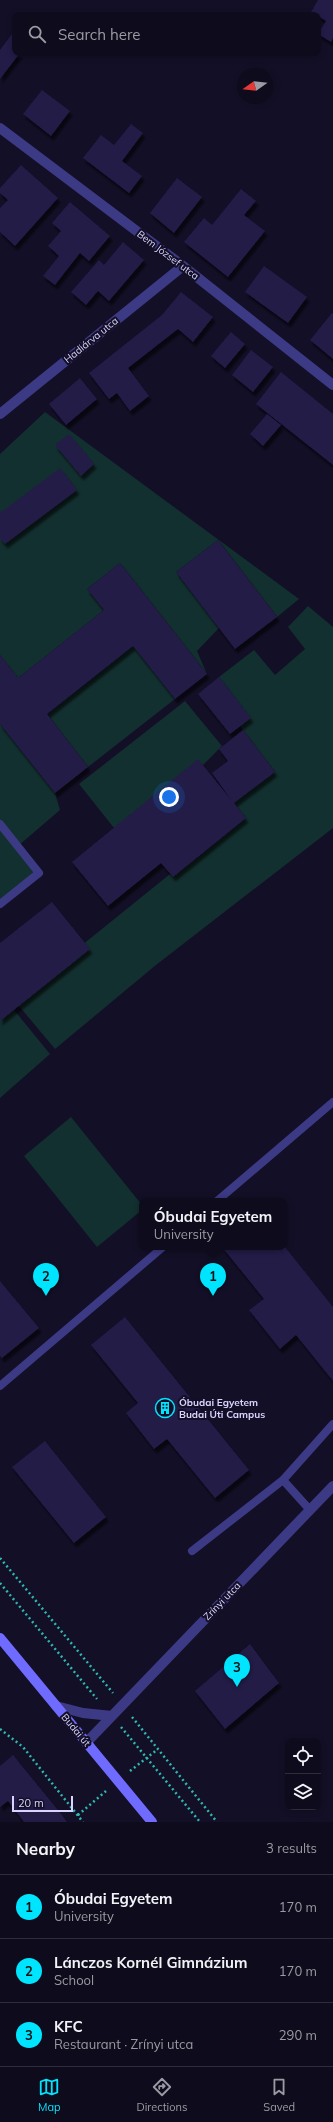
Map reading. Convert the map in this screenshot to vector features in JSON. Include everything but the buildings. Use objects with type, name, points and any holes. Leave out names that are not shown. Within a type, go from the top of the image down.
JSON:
[{"type":"main road","name":"Budai út","points":[[0,1638],[152,1822]]},
{"type":"street","name":"Bem József utca","points":[[0,128],[183,266],[333,384]]},
{"type":"street","name":"Hadiárva utca","points":[[0,414],[183,266]]},
{"type":"street","name":"Zrínyi utca","points":[[86,1743],[333,1486]]},
{"type":"street","points":[[56,1706],[83,1713],[112,1716]]},
{"type":"lane","points":[[0,824],[39,873],[0,904]]},
{"type":"lane","points":[[221,1198],[333,1102]]},
{"type":"lane","points":[[0,1386],[159,1250]]},
{"type":"lane","points":[[192,1551],[283,1480],[333,1424]]},
{"type":"lane","points":[[283,1480],[310,1510]]},
{"type":"path","points":[[0,1558],[217,1822]]},
{"type":"path","points":[[0,1729],[23,1747],[83,1822]]},
{"type":"green space","points":[[45,412],[299,599],[277,617],[218,540],[176,572],[219,628],[197,651],[207,674],[120,563],[87,589],[104,610],[18,678],[0,655],[0,454]]},
{"type":"green space","points":[[308,606],[333,627],[333,828],[156,965],[55,1049],[14,1000],[170,874],[173,877],[246,818],[234,803],[275,772],[240,726],[250,718],[219,677],[254,650],[275,675],[305,649],[288,627]]},
{"type":"green space","points":[[133,646],[175,699],[88,767],[47,714]]},
{"type":"green space","points":[[185,701],[222,746],[203,765],[114,828],[79,784]]},
{"type":"green space","points":[[0,724],[55,793],[60,810],[18,846],[39,873],[0,904]]},
{"type":"green space","points":[[10,1005],[50,1054],[0,1098],[0,1014]]},
{"type":"green space","points":[[71,1117],[139,1201],[139,1212],[97,1247],[24,1156]]},
{"type":"place","name":"Lánczos Kornél Gimnázium","points":[[46,1296]]},
{"type":"place","name":"Óbudai Egyetem","points":[[213,1296]]},
{"type":"place","name":"Óbudai Egyetem Budai Úti Campus","points":[[165,1408]]},
{"type":"place","name":"KFC","points":[[237,1687]]}]
